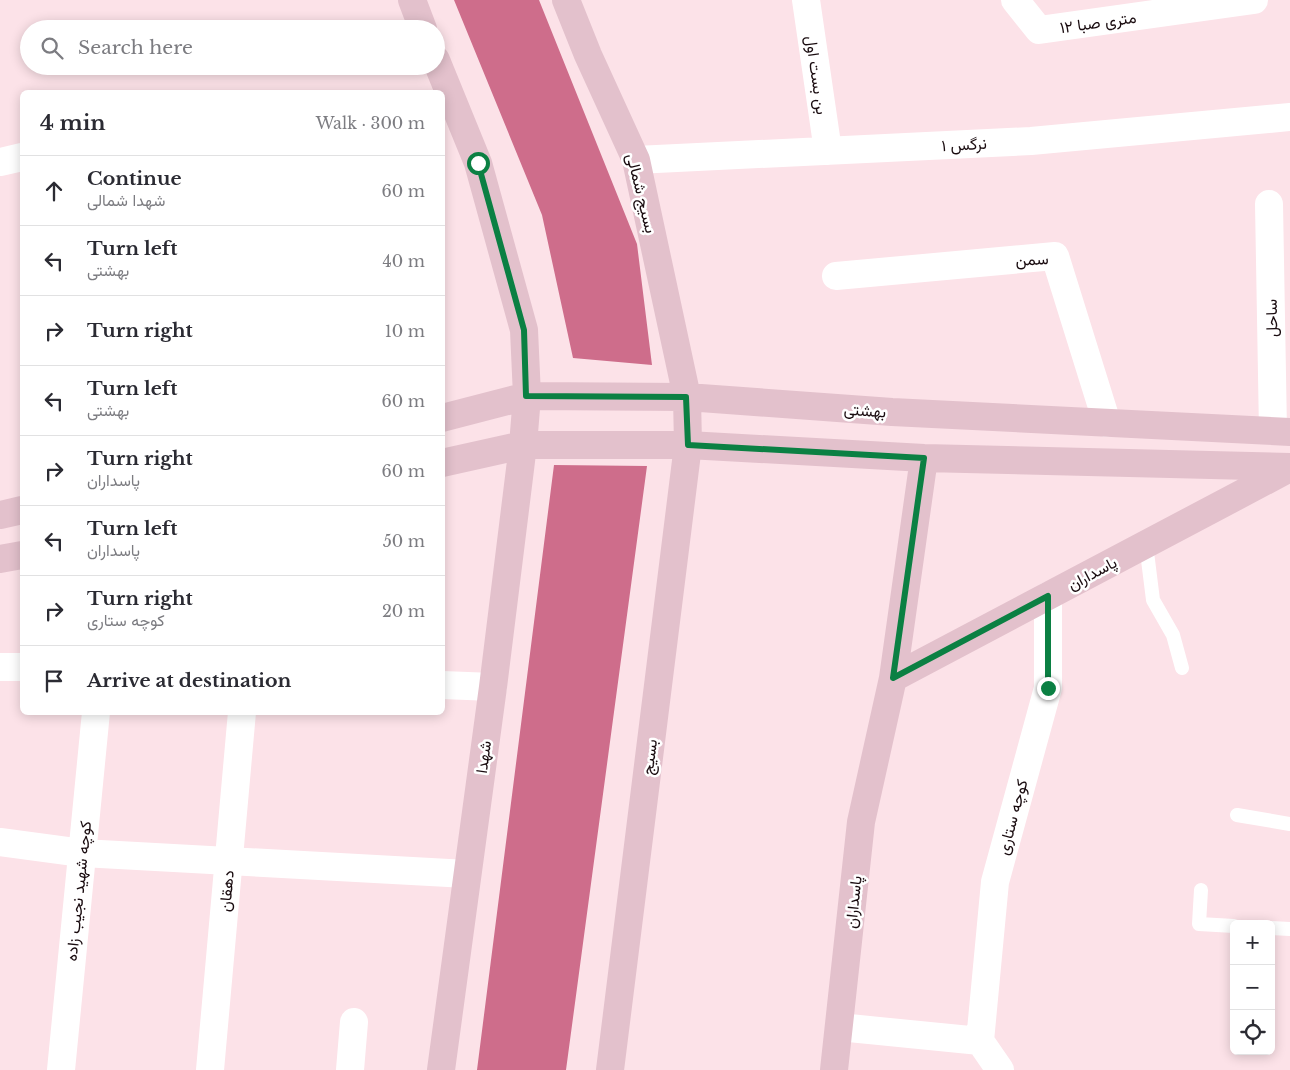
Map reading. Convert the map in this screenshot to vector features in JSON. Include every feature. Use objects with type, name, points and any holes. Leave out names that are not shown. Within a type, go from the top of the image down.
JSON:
[{"type":"street","points":[[412,0],[420,20]]},
{"type":"street","name":"بسیج شمالی","points":[[566,0],[588,55],[636,160],[686,397],[688,445]]},
{"type":"street","name":"بن بست اول","points":[[806,0],[828,150]]},
{"type":"street","name":"۱۲ متری صبا","points":[[1015,0],[1039,30],[1254,0]]},
{"type":"street","name":"شهدا","points":[[441,1070],[523,445],[526,396],[524,330],[478,163],[442,75]]},
{"type":"street","name":"نرگس ۱","points":[[636,160],[1031,140],[1290,117]]},
{"type":"street","points":[[0,162],[20,157]]},
{"type":"street","name":"ساحل","points":[[1269,204],[1281,432]]},
{"type":"street","name":"سمن","points":[[836,276],[1055,256],[1107,423]]},
{"type":"street","name":"بهشتی","points":[[445,417],[526,396],[686,397],[892,412],[1281,432]]},
{"type":"street","points":[[445,462],[523,445],[688,445],[924,458],[1290,467]]},
{"type":"street","name":"بسیج","points":[[610,1070],[688,445]]},
{"type":"street","name":"پاسداران","points":[[834,1070],[861,822],[893,678],[924,458]]},
{"type":"street","name":"پاسداران","points":[[893,678],[1290,467]]},
{"type":"street","points":[[0,515],[20,510]]},
{"type":"street","points":[[0,560],[20,555]]},
{"type":"street","name":"کوچه ستاری","points":[[980,1041],[995,882],[1048,688],[1048,596]]},
{"type":"street","points":[[0,666],[20,668]]},
{"type":"street","points":[[445,685],[492,687]]},
{"type":"street","name":"کوچه شهید نجیب زاده","points":[[60,1070],[96,715]]},
{"type":"street","name":"دهقان","points":[[210,1070],[242,715]]},
{"type":"street","points":[[0,842],[82,852],[468,874]]},
{"type":"street","points":[[350,1070],[354,1022]]},
{"type":"street","points":[[839,1027],[980,1041],[1000,1070]]},
{"type":"lane","points":[[1146,544],[1153,600],[1173,635],[1182,668]]},
{"type":"lane","points":[[1237,816],[1290,824]]},
{"type":"lane","points":[[1201,890],[1199,924],[1230,926]]},
{"type":"lane","points":[[1275,928],[1290,928]]},
{"type":"shaded area","points":[[454,0],[539,0],[637,244],[652,365],[573,358],[542,215]]},
{"type":"shaded area","points":[[554,465],[647,466],[566,1070],[477,1070]]},
{"type":"route","points":[[478,163],[524,330],[526,396],[686,397],[688,445],[924,458],[893,678],[1048,596],[1048,688]]}]
